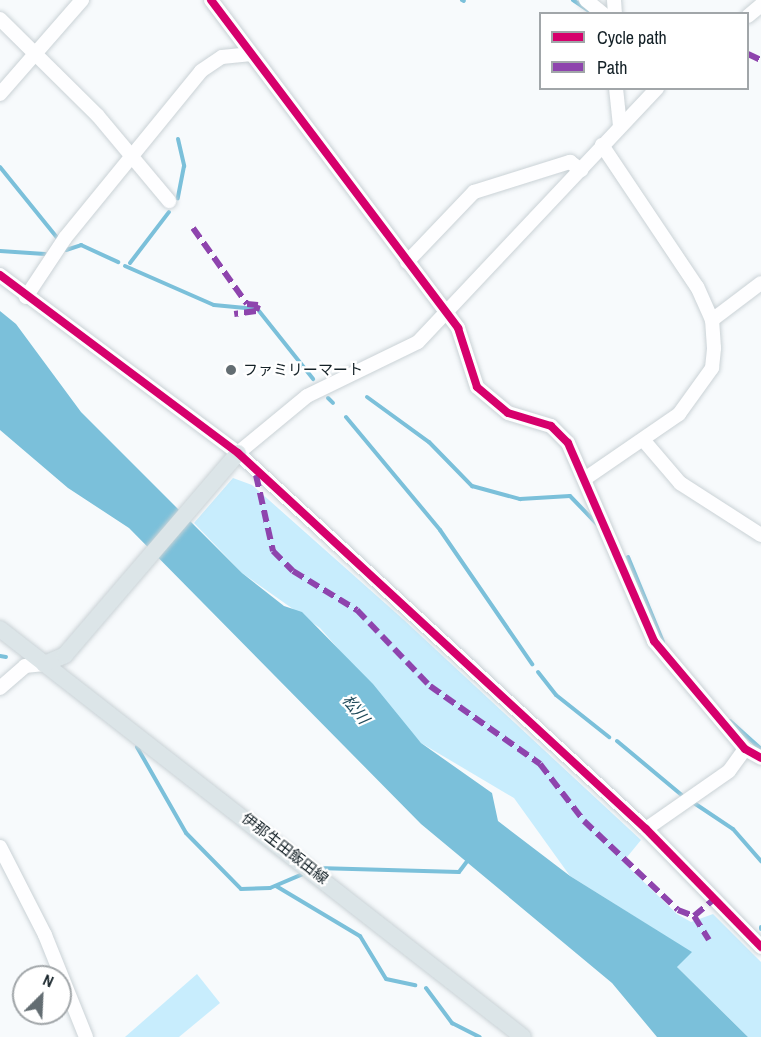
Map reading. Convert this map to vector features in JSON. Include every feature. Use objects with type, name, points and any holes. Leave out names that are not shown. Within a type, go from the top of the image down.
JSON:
[{"type":"main road","points":[[44,664],[65,655],[238,453]]},
{"type":"main road","name":"伊那生田飯田線","points":[[0,629],[523,1037]]},
{"type":"street","points":[[0,94],[82,0]]},
{"type":"street","points":[[211,0],[249,54],[463,335],[472,379],[487,399],[561,433],[586,478],[654,641],[745,749],[761,758]]},
{"type":"street","points":[[586,0],[601,12]]},
{"type":"street","points":[[749,14],[761,5]]},
{"type":"street","points":[[0,19],[98,116],[129,156],[169,201]]},
{"type":"street","points":[[26,297],[129,156],[201,71],[222,57],[249,54]]},
{"type":"street","points":[[616,90],[621,124]]},
{"type":"street","points":[[238,453],[289,407],[388,360],[448,314],[621,124],[655,90]]},
{"type":"street","points":[[586,478],[645,442],[679,414],[712,368],[712,320],[674,249],[602,145]]},
{"type":"street","points":[[407,262],[474,192],[570,162],[581,170]]},
{"type":"street","points":[[0,274],[26,297],[238,453],[646,829],[761,947]]},
{"type":"street","points":[[712,320],[761,283]]},
{"type":"street","points":[[645,442],[680,483],[761,535]]},
{"type":"street","points":[[0,688],[25,666],[44,664]]},
{"type":"street","points":[[646,829],[729,771],[745,749]]},
{"type":"street","points":[[0,847],[45,935],[86,1037]]},
{"type":"shaded area","points":[[233,478],[252,485],[404,620],[641,840],[623,862],[677,914],[691,922],[713,914],[761,962],[761,1037],[748,1037],[677,967],[691,952],[570,876],[514,798],[421,743],[320,628],[242,573],[194,523]]},
{"type":"shaded area","points":[[197,974],[220,1003],[179,1037],[125,1037]]},
{"type":"water","name":"松川","points":[[0,311],[16,324],[81,412],[242,573],[284,606],[302,612],[373,684],[421,743],[492,793],[498,821],[570,876],[692,952],[677,967],[748,1037],[657,1037],[612,983],[421,824],[129,528],[68,488],[0,430]]},
{"type":"waterway","points":[[573,0],[588,10]]},
{"type":"waterway","points":[[178,139],[184,166],[178,198]]},
{"type":"waterway","points":[[0,167],[58,239]]},
{"type":"waterway","points":[[130,263],[169,212]]},
{"type":"waterway","points":[[66,250],[81,245],[118,262]]},
{"type":"waterway","points":[[0,251],[45,254]]},
{"type":"waterway","points":[[125,266],[214,305],[256,309]]},
{"type":"waterway","points":[[259,311],[313,379]]},
{"type":"waterway","points":[[367,397],[429,442],[472,486],[520,499],[570,496],[598,525]]},
{"type":"waterway","points":[[328,398],[333,403]]},
{"type":"waterway","points":[[346,417],[440,530],[532,664]]},
{"type":"waterway","points":[[628,557],[663,642]]},
{"type":"waterway","points":[[0,656],[6,657]]},
{"type":"waterway","points":[[538,672],[556,695],[609,737]]},
{"type":"waterway","points":[[730,721],[761,749]]},
{"type":"waterway","points":[[617,741],[684,797]]},
{"type":"waterway","points":[[137,747],[186,833],[241,889],[270,888],[305,873]]},
{"type":"waterway","points":[[694,803],[733,829],[761,861]]},
{"type":"waterway","points":[[317,868],[459,872],[468,860]]},
{"type":"waterway","points":[[276,886],[360,936],[386,979],[415,985]]},
{"type":"waterway","points":[[426,988],[452,1023],[480,1037]]},
{"type":"marked path","points":[[749,54],[761,60]]},
{"type":"marked path","points":[[193,228],[247,304],[258,305],[256,311],[234,314]]},
{"type":"marked path","points":[[256,475],[273,551],[293,571],[357,610],[430,686],[540,764],[584,821],[678,910],[694,916],[714,899]]},
{"type":"marked path","points":[[694,916],[709,940]]},
{"type":"cycle path","points":[[211,0],[458,328],[477,387],[508,413],[551,426],[568,443],[654,641],[745,749],[761,758]]},
{"type":"cycle path","points":[[0,275],[238,453],[646,829],[761,947]]},
{"type":"place","name":"ファミリーマート","points":[[231,370]]}]
